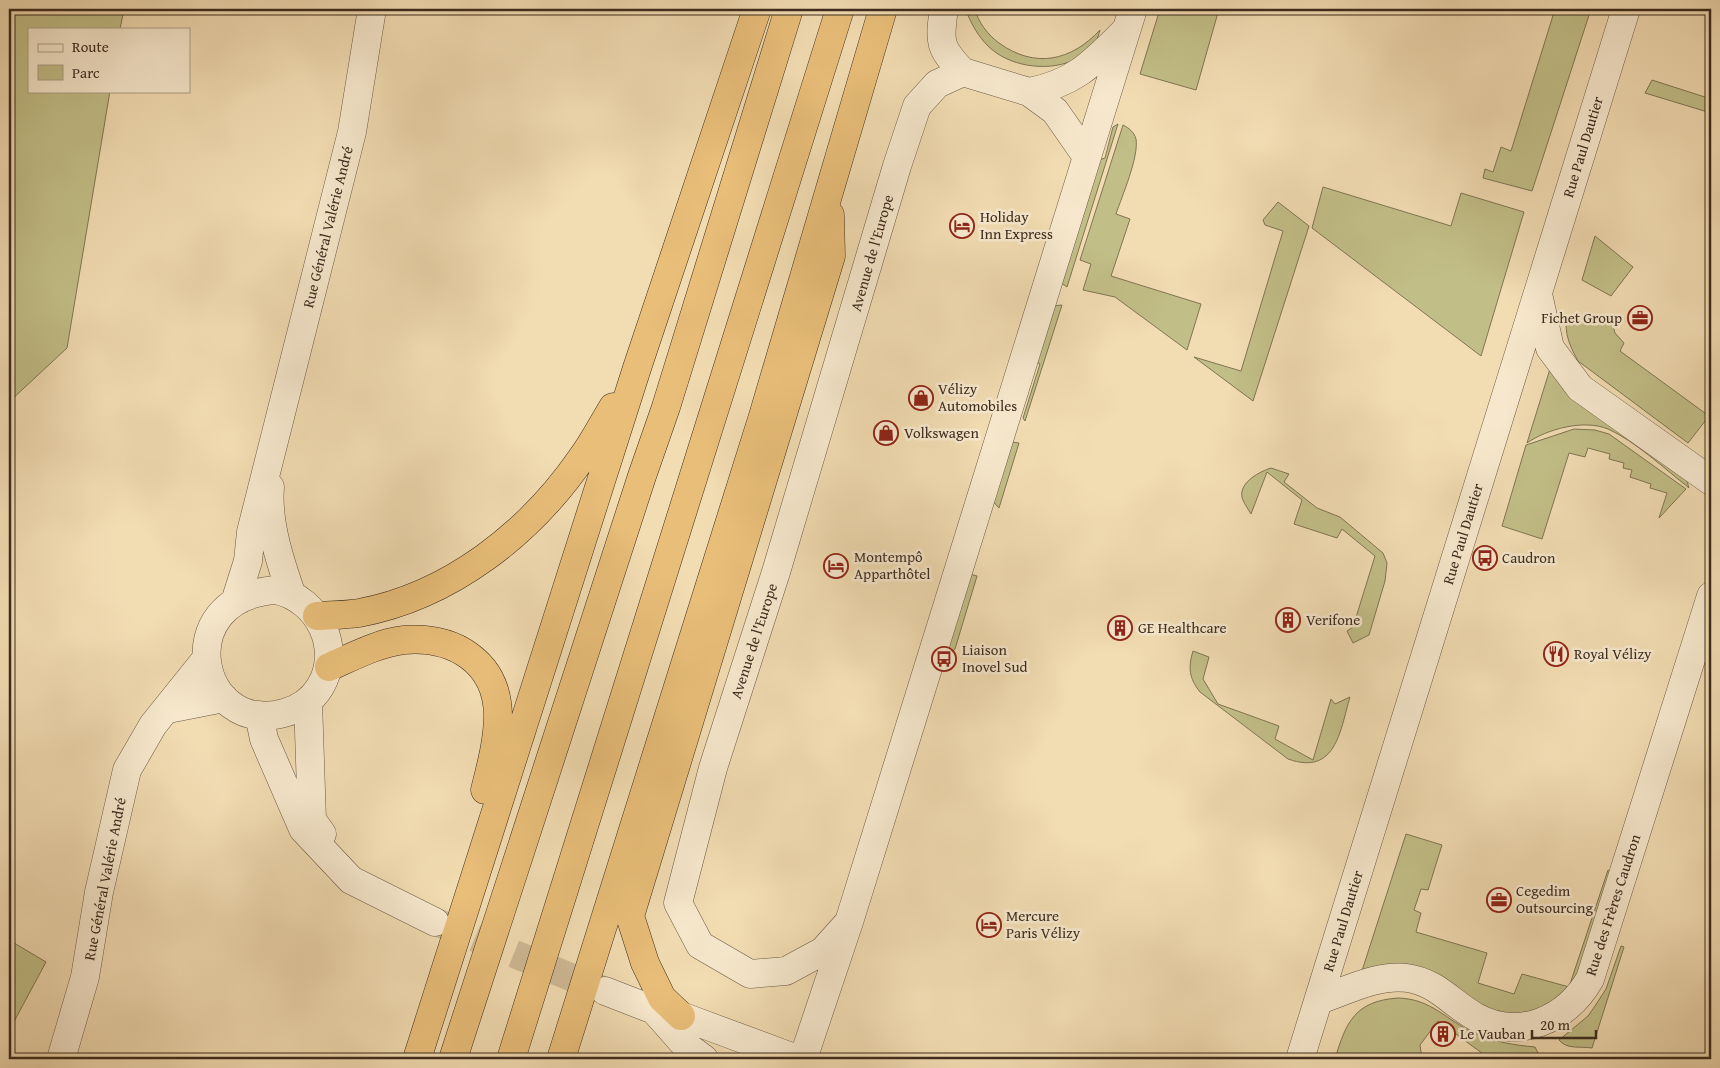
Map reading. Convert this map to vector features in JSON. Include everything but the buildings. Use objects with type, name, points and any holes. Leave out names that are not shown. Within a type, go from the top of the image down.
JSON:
[{"type":"highway","points":[[417,1059],[637,368],[757,9]]},
{"type":"highway","points":[[453,1059],[666,407],[789,9]]},
{"type":"highway","points":[[511,1059],[840,9]]},
{"type":"highway","points":[[561,1059],[762,416],[883,9]]},
{"type":"highway","points":[[681,1016],[662,998],[645,963],[630,916],[831,256],[830,189]]},
{"type":"highway","points":[[317,616],[359,613],[419,596],[481,561],[524,528],[581,460],[637,368]]},
{"type":"highway","points":[[328,667],[377,647],[402,640],[434,640],[462,649],[474,658],[494,690],[498,714],[493,759],[459,897],[441,984]]},
{"type":"street","name":"Rue Général Valérie André","points":[[235,602],[248,560],[251,532],[352,132],[372,9]]},
{"type":"street","points":[[944,9],[940,37],[950,59],[963,72],[1029,92],[1055,111],[1087,157]]},
{"type":"street","name":"Rue Paul Dautier","points":[[1300,1059],[1626,9]]},
{"type":"street","points":[[1029,92],[1054,87],[1092,64],[1130,19]]},
{"type":"street","name":"Avenue de l'Europe","points":[[803,1059],[828,991],[1130,19]]},
{"type":"street","name":"Avenue de l'Europe","points":[[849,922],[823,951],[786,971],[750,974],[700,945],[678,903],[713,768],[779,562],[897,166],[917,106],[937,84],[963,72]]},
{"type":"street","points":[[1538,294],[1550,348],[1580,388],[1711,482]]},
{"type":"street","name":"Rue Général Valérie André","points":[[274,443],[270,491],[273,525],[280,563],[291,593]]},
{"type":"street","points":[[264,591],[291,593],[317,616],[329,640],[328,667],[324,680],[308,701],[293,711],[276,715],[259,715],[244,711],[224,698],[215,688],[209,675],[206,659],[209,634],[219,616],[235,602],[247,595],[264,591]]},
{"type":"street","name":"Rue des Frères Caudron","points":[[1319,1000],[1376,981],[1406,978],[1435,987],[1467,1012],[1486,1022],[1496,1026],[1515,1026],[1553,1018],[1580,996],[1590,979],[1711,596]]},
{"type":"street","name":"Rue Général Valérie André","points":[[60,1059],[85,977],[99,892],[127,770],[153,726],[168,709],[184,684],[206,659]]},
{"type":"street","points":[[168,709],[224,698]]},
{"type":"street","points":[[308,701],[312,820],[351,880]]},
{"type":"street","points":[[259,715],[264,739],[303,828],[351,880],[435,922]]},
{"type":"street","points":[[605,991],[654,1010],[681,1016],[797,1059]]},
{"type":"street","name":"Avenue de l'Europe","points":[[812,1059],[828,991]]},
{"type":"street","points":[[654,1010],[685,1045],[704,1059]]},
{"type":"green space","points":[[9,9],[124,9],[120,28],[28,28],[28,92],[110,92],[67,348],[9,402]]},
{"type":"green space","points":[[968,9],[975,9],[978,19],[984,28],[999,43],[1012,51],[1026,56],[1052,58],[1065,55],[1089,41],[1100,30],[1095,46],[1072,61],[1050,66],[1027,65],[1006,58],[988,46],[973,26],[967,13]]},
{"type":"green space","points":[[1160,9],[1219,9],[1196,90],[1140,74]]},
{"type":"green space","points":[[1555,9],[1591,9],[1532,191],[1483,178],[1485,169],[1493,172],[1501,147],[1511,151]]},
{"type":"green space","points":[[1652,80],[1711,99],[1711,113],[1645,93]]},
{"type":"green space","points":[[1118,124],[1067,287],[1057,280],[1093,162],[1105,158],[1113,127]]},
{"type":"green space","points":[[1123,125],[1134,134],[1136,147],[1133,166],[1116,214],[1130,219],[1111,276],[1201,304],[1187,350],[1115,297],[1083,290],[1091,264],[1080,260]]},
{"type":"green space","points":[[1323,187],[1451,226],[1461,193],[1524,212],[1481,356],[1312,228]]},
{"type":"green space","points":[[1278,202],[1309,226],[1253,401],[1194,357],[1241,371],[1283,231],[1265,225],[1263,220]]},
{"type":"green space","points":[[1595,236],[1633,267],[1611,296],[1582,280]]},
{"type":"green space","points":[[1062,305],[1025,421],[1023,418],[1040,364],[1033,360],[1053,306]]},
{"type":"green space","points":[[1566,323],[1612,323],[1615,333],[1624,343],[1620,351],[1709,416],[1688,443],[1578,361],[1567,333]]},
{"type":"green space","points":[[1550,369],[1686,478],[1689,488],[1629,441],[1608,429],[1598,426],[1577,425],[1566,427],[1545,433],[1527,443]]},
{"type":"green space","points":[[1574,429],[1595,430],[1609,434],[1686,489],[1659,518],[1667,493],[1650,488],[1651,484],[1630,477],[1632,470],[1623,468],[1624,463],[1609,459],[1610,454],[1588,448],[1585,457],[1569,453],[1542,539],[1502,526],[1526,445]]},
{"type":"green space","points":[[1012,442],[1019,443],[999,508],[990,498]]},
{"type":"green space","points":[[1271,468],[1289,474],[1284,482],[1317,508],[1340,517],[1383,553],[1387,563],[1385,581],[1369,635],[1353,643],[1347,631],[1353,627],[1375,556],[1342,529],[1337,538],[1294,524],[1302,500],[1267,472],[1251,514],[1242,497],[1244,487],[1252,478]]},
{"type":"green space","points":[[966,573],[977,576],[955,649],[950,654],[945,644]]},
{"type":"green space","points":[[1193,651],[1209,657],[1203,679],[1218,704],[1279,726],[1275,739],[1313,760],[1331,699],[1335,704],[1350,697],[1339,736],[1333,747],[1326,756],[1317,761],[1304,763],[1288,759],[1200,692],[1190,673]]},
{"type":"green space","points":[[1406,834],[1442,845],[1428,890],[1421,889],[1414,910],[1421,913],[1416,932],[1487,953],[1478,983],[1514,994],[1522,974],[1569,987],[1608,870],[1613,874],[1579,980],[1554,1006],[1509,1019],[1360,977]]},
{"type":"green space","points":[[9,940],[46,962],[9,1031]]},
{"type":"green space","points":[[1621,946],[1624,947],[1592,1048],[1570,1046],[1562,1043],[1559,1040],[1588,1016],[1606,989]]},
{"type":"green space","points":[[1398,998],[1410,999],[1430,1006],[1464,1028],[1489,1039],[1535,1047],[1541,1059],[1490,1059],[1438,1021],[1420,1045],[1422,1059],[1335,1059],[1343,1034],[1354,1016],[1372,1004]]},
{"type":"tunnel","points":[[436,922],[605,991]]},
{"type":"place","name":"Holiday Inn Express","points":[[962,226]]},
{"type":"place","name":"Fichet Group","points":[[1640,318]]},
{"type":"place","name":"Vélizy Automobiles","points":[[921,398]]},
{"type":"place","name":"Volkswagen","points":[[886,433]]},
{"type":"place","name":"Caudron","points":[[1485,558]]},
{"type":"place","name":"Montempô Apparthôtel","points":[[836,566]]},
{"type":"place","name":"Verifone","points":[[1288,620]]},
{"type":"place","name":"GE Healthcare","points":[[1120,628]]},
{"type":"place","name":"Royal Vélizy","points":[[1556,654]]},
{"type":"place","name":"Liaison Inovel Sud","points":[[944,659]]},
{"type":"place","name":"Cegedim Outsourcing","points":[[1499,900]]},
{"type":"place","name":"Mercure Paris Vélizy","points":[[989,925]]},
{"type":"place","name":"Le Vauban","points":[[1443,1034]]}]
